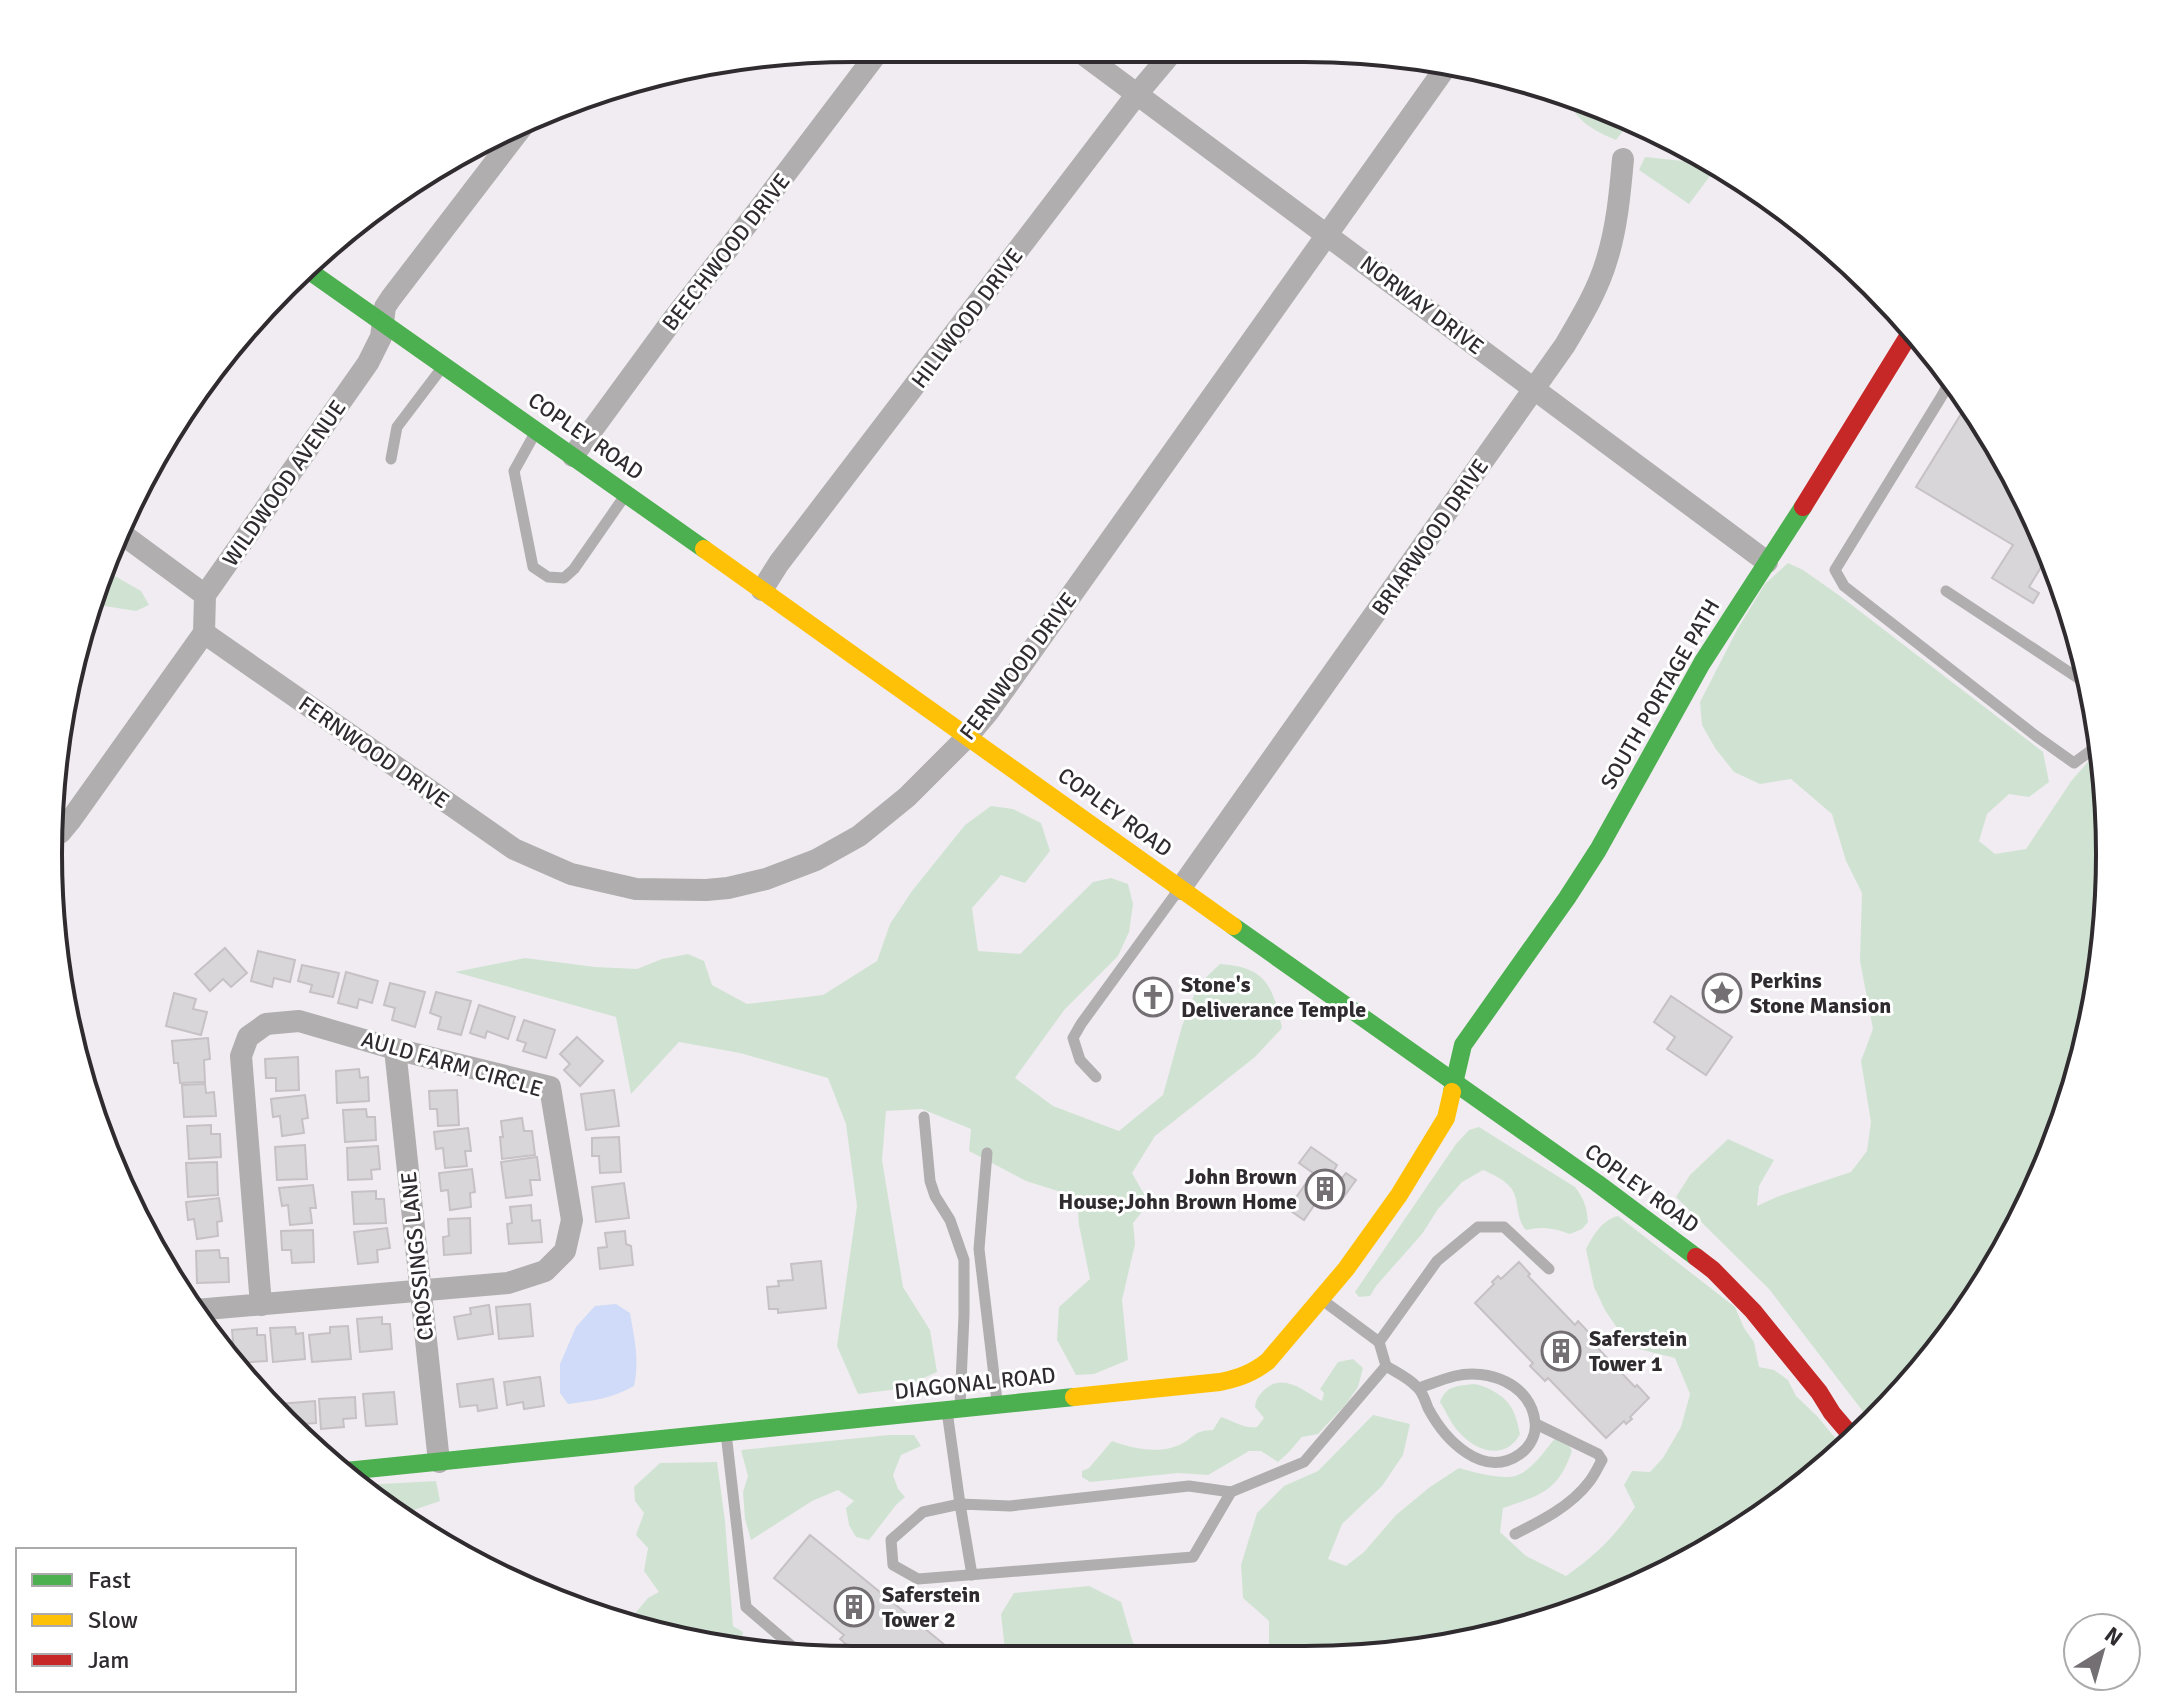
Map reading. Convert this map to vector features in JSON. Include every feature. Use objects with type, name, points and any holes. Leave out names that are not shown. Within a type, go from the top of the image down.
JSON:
[{"type":"street","name":"BEECHWOOD DRIVE","points":[[573,456],[674,318],[870,62]]},
{"type":"street","name":"NORWAY DRIVE","points":[[1094,62],[1767,562]]},
{"type":"street","name":"HILLWOOD DRIVE","points":[[762,590],[779,563],[1164,62]]},
{"type":"street","name":"FERNWOOD DRIVE","points":[[204,633],[514,849],[571,874],[636,889],[706,890],[766,879],[816,860],[846,845],[884,817],[968,736],[989,711],[1441,74]]},
{"type":"street","name":"WILDWOOD AVENUE","points":[[205,595],[368,363],[381,337],[385,307],[391,298],[512,140]]},
{"type":"street","name":"BRIARWOOD DRIVE","points":[[1180,889],[1534,391],[1588,306],[1607,261],[1618,211],[1623,159]]},
{"type":"street","name":"COPLEY ROAD","points":[[315,275],[1597,1183],[1713,1270],[1753,1311],[1847,1430]]},
{"type":"street","name":"SOUTH PORTAGE PATH","points":[[1455,1083],[1463,1045],[1598,850],[1702,663],[1833,461],[1906,340]]},
{"type":"street","points":[[63,829],[204,633],[205,595],[128,538]]},
{"type":"street","name":"AULD FARM CIRCLE","points":[[206,1309],[261,1305],[508,1283],[545,1271],[565,1251],[572,1220],[550,1087],[395,1049],[299,1021],[266,1024],[248,1037],[241,1056],[261,1305]]},
{"type":"street","name":"CROSSINGS LANE","points":[[395,1049],[439,1462]]},
{"type":"street","name":"DIAGONAL ROAD","points":[[357,1470],[997,1406],[1239,1378],[1268,1361],[1346,1269],[1399,1195],[1446,1118],[1455,1083]]},
{"type":"lane","points":[[391,459],[397,427],[444,366]]},
{"type":"lane","points":[[1945,390],[1835,570],[1844,586],[2036,736],[2074,763],[2089,752]]},
{"type":"lane","points":[[537,431],[514,471],[533,567],[548,577],[564,578],[574,569],[626,494]]},
{"type":"lane","points":[[1946,591],[2076,676]]},
{"type":"lane","points":[[1096,1077],[1080,1060],[1073,1038],[1180,889]]},
{"type":"lane","points":[[924,1117],[930,1181],[950,1220],[964,1260],[964,1315],[954,1410],[960,1504],[972,1575]]},
{"type":"lane","points":[[987,1153],[979,1249],[997,1406]]},
{"type":"lane","points":[[1379,1342],[1437,1261],[1478,1227],[1504,1227],[1549,1269]]},
{"type":"lane","points":[[1321,1299],[1379,1342],[1386,1366],[1419,1388],[1444,1434],[1467,1454],[1491,1463],[1509,1461],[1524,1452],[1534,1438],[1536,1424],[1531,1406],[1511,1383],[1487,1374],[1456,1376],[1419,1388]]},
{"type":"lane","points":[[1231,1492],[1193,1557],[918,1579],[893,1565],[891,1540],[923,1512],[960,1504],[1010,1506],[1189,1486],[1231,1492],[1304,1462],[1386,1366]]},
{"type":"lane","points":[[1515,1534],[1536,1524],[1576,1496],[1590,1481],[1602,1460],[1598,1454],[1536,1424]]},
{"type":"lane","points":[[726,1432],[746,1607],[788,1643]]},
{"type":"green space","points":[[1573,110],[1624,130],[1616,140],[1591,127]]},
{"type":"green space","points":[[1645,157],[1683,161],[1711,175],[1689,204],[1639,170]]},
{"type":"green space","points":[[1788,563],[1803,570],[2043,752],[2049,782],[2029,797],[2009,794],[1987,814],[1979,841],[1995,854],[2026,849],[2072,780],[2090,760],[2096,854],[2089,957],[2081,1009],[2054,1109],[2014,1204],[1963,1294],[1932,1336],[1864,1413],[1769,1289],[1676,1197],[1690,1175],[1728,1139],[1774,1160],[1759,1186],[1757,1206],[1851,1172],[1867,1151],[1871,1122],[1861,1061],[1873,1029],[1860,961],[1862,893],[1846,861],[1832,814],[1791,779],[1760,784],[1734,772],[1702,725],[1700,702],[1738,628],[1765,584]]},
{"type":"green space","points":[[113,575],[141,591],[149,605],[136,611],[102,606]]},
{"type":"green space","points":[[991,806],[1013,809],[1041,823],[1050,851],[1025,883],[1001,875],[972,908],[978,951],[1020,954],[1093,882],[1111,878],[1128,884],[1133,904],[1129,932],[1118,956],[1065,1009],[1015,1078],[1053,1106],[1119,1131],[1163,1095],[1182,1026],[1198,985],[1220,964],[1248,970],[1265,982],[1275,1001],[1282,1028],[1255,1057],[1155,1136],[1132,1173],[1149,1203],[1133,1223],[1135,1244],[1122,1300],[1128,1360],[1094,1374],[1076,1375],[1057,1340],[1059,1307],[1090,1279],[1079,1225],[1077,1197],[1026,1181],[969,1151],[971,1129],[922,1109],[886,1111],[882,1160],[903,1287],[930,1330],[937,1372],[899,1389],[858,1394],[837,1346],[857,1206],[846,1124],[828,1078],[740,1053],[679,1042],[631,1094],[616,1017],[455,972],[525,958],[637,969],[662,959],[688,954],[704,961],[712,985],[747,1004],[823,995],[877,961],[890,924],[912,891],[965,825]]},
{"type":"green space","points":[[1479,1127],[1575,1187],[1584,1203],[1588,1222],[1582,1229],[1570,1234],[1548,1228],[1526,1230],[1511,1188],[1483,1170],[1462,1182],[1370,1296],[1359,1297],[1355,1292],[1456,1144],[1469,1130]]},
{"type":"green space","points":[[1618,1216],[1735,1307],[1754,1342],[1759,1367],[1774,1370],[1788,1380],[1796,1396],[1836,1439],[1744,1513],[1700,1540],[1607,1586],[1559,1604],[1459,1631],[1407,1639],[1356,1644],[1269,1646],[1269,1621],[1243,1598],[1241,1565],[1257,1513],[1284,1486],[1318,1471],[1373,1415],[1410,1424],[1403,1455],[1382,1486],[1342,1524],[1328,1559],[1346,1566],[1364,1552],[1396,1515],[1459,1468],[1495,1476],[1515,1476],[1533,1465],[1556,1437],[1567,1442],[1572,1451],[1567,1465],[1546,1490],[1503,1508],[1500,1532],[1526,1556],[1566,1576],[1620,1527],[1635,1507],[1624,1485],[1632,1471],[1650,1472],[1663,1458],[1681,1427],[1690,1394],[1675,1358],[1635,1348],[1621,1334],[1594,1287],[1586,1249],[1595,1233]]},
{"type":"green space","points":[[1353,1359],[1363,1368],[1358,1387],[1346,1404],[1318,1434],[1302,1437],[1278,1462],[1261,1451],[1249,1451],[1208,1475],[1178,1473],[1090,1482],[1082,1477],[1082,1471],[1089,1468],[1112,1441],[1138,1448],[1166,1449],[1183,1443],[1199,1432],[1213,1430],[1221,1417],[1244,1426],[1257,1427],[1264,1418],[1255,1407],[1257,1400],[1270,1385],[1293,1385],[1322,1401],[1324,1393],[1320,1389],[1338,1362]]},
{"type":"green space","points":[[1474,1384],[1499,1395],[1512,1409],[1520,1434],[1506,1448],[1489,1450],[1472,1443],[1455,1427],[1440,1402],[1449,1389]]},
{"type":"green space","points":[[914,1435],[921,1446],[901,1455],[893,1475],[905,1497],[869,1540],[856,1537],[849,1525],[846,1508],[854,1501],[838,1490],[812,1501],[751,1540],[745,1519],[743,1492],[748,1476],[741,1450]]},
{"type":"green space","points":[[717,1462],[733,1626],[743,1632],[742,1638],[699,1631],[634,1615],[648,1598],[659,1592],[644,1571],[648,1548],[636,1535],[644,1513],[635,1501],[634,1487],[660,1463]]},
{"type":"green space","points":[[436,1481],[440,1501],[411,1511],[375,1484]]},
{"type":"green space","points":[[1089,1586],[1121,1602],[1133,1643],[1141,1646],[1005,1646],[1001,1614],[1014,1593]]},
{"type":"water","points":[[616,1304],[630,1313],[636,1358],[634,1386],[610,1396],[568,1404],[560,1393],[560,1364],[576,1327],[595,1306]]},
{"type":"building","points":[[1962,413],[2014,504],[2042,566],[2029,587],[2039,593],[2033,603],[1992,578],[2013,545],[1916,487]]},
{"type":"building","points":[[225,948],[247,973],[231,987],[223,979],[210,991],[195,974]]},
{"type":"building","points":[[258,951],[295,960],[290,982],[274,978],[272,987],[251,981]]},
{"type":"building","points":[[302,965],[339,973],[333,997],[310,992],[312,985],[298,981]]},
{"type":"building","points":[[346,972],[378,981],[372,1003],[359,999],[357,1008],[338,1003]]},
{"type":"building","points":[[390,983],[425,992],[415,1027],[392,1020],[395,1008],[384,1005]]},
{"type":"building","points":[[436,992],[471,1001],[461,1035],[438,1029],[441,1017],[430,1013]]},
{"type":"building","points":[[174,993],[196,999],[193,1009],[207,1012],[201,1035],[166,1026]]},
{"type":"building","points":[[1671,996],[1732,1037],[1706,1075],[1667,1049],[1675,1037],[1654,1022]]},
{"type":"building","points":[[479,1005],[515,1017],[508,1039],[487,1031],[485,1038],[470,1033]]},
{"type":"building","points":[[524,1020],[555,1030],[546,1058],[523,1051],[526,1043],[517,1040]]},
{"type":"building","points":[[577,1037],[603,1061],[580,1086],[564,1070],[570,1064],[560,1054]]},
{"type":"building","points":[[208,1038],[210,1059],[204,1060],[205,1082],[180,1083],[172,1041]]},
{"type":"building","points":[[298,1057],[299,1090],[276,1091],[276,1078],[266,1078],[265,1059]]},
{"type":"building","points":[[359,1069],[360,1078],[368,1077],[369,1101],[337,1103],[336,1071]]},
{"type":"building","points":[[205,1084],[206,1093],[214,1092],[216,1116],[184,1117],[182,1085]]},
{"type":"building","points":[[457,1090],[459,1125],[438,1126],[437,1109],[430,1109],[429,1091]]},
{"type":"building","points":[[614,1090],[619,1126],[586,1130],[581,1094]]},
{"type":"building","points":[[305,1095],[308,1118],[302,1119],[304,1133],[282,1136],[280,1116],[273,1117],[271,1099]]},
{"type":"building","points":[[366,1109],[367,1117],[375,1117],[376,1140],[345,1142],[343,1110]]},
{"type":"building","points":[[522,1118],[524,1131],[532,1131],[535,1155],[502,1159],[501,1121]]},
{"type":"building","points":[[211,1125],[211,1134],[220,1134],[221,1157],[189,1159],[187,1126]]},
{"type":"building","points":[[468,1128],[471,1151],[465,1151],[467,1166],[445,1168],[443,1148],[436,1149],[434,1132]]},
{"type":"building","points":[[619,1137],[621,1172],[600,1173],[599,1156],[592,1156],[592,1138]]},
{"type":"building","points":[[305,1145],[307,1179],[277,1180],[275,1147]]},
{"type":"building","points":[[378,1146],[380,1169],[371,1170],[372,1179],[348,1180],[347,1148]]},
{"type":"building","name":"John Brown House;John Brown Home","points":[[1311,1147],[1337,1165],[1333,1172],[1342,1178],[1346,1173],[1356,1180],[1340,1202],[1333,1198],[1326,1208],[1317,1201],[1304,1220],[1288,1209],[1313,1173],[1299,1163]]},
{"type":"building","points":[[537,1157],[540,1180],[530,1180],[532,1195],[506,1198],[501,1162]]},
{"type":"building","points":[[217,1162],[218,1195],[188,1197],[186,1163]]},
{"type":"building","points":[[472,1169],[475,1192],[470,1193],[471,1207],[450,1210],[448,1190],[441,1191],[439,1173]]},
{"type":"building","points":[[624,1183],[629,1218],[596,1222],[592,1187]]},
{"type":"building","points":[[313,1185],[316,1208],[310,1208],[312,1223],[290,1225],[288,1205],[282,1206],[279,1188]]},
{"type":"building","points":[[376,1191],[376,1199],[384,1199],[386,1223],[354,1224],[352,1192]]},
{"type":"building","points":[[219,1198],[222,1221],[217,1222],[218,1236],[197,1239],[194,1219],[188,1220],[186,1202]]},
{"type":"building","points":[[531,1205],[532,1221],[540,1220],[542,1242],[509,1244],[507,1224],[512,1223],[510,1207]]},
{"type":"building","points":[[470,1218],[471,1253],[444,1255],[443,1237],[449,1236],[448,1219]]},
{"type":"building","points":[[387,1228],[390,1248],[377,1250],[378,1262],[358,1264],[354,1232]]},
{"type":"building","points":[[313,1230],[314,1262],[292,1263],[291,1250],[282,1250],[281,1231]]},
{"type":"building","points":[[625,1231],[626,1244],[631,1246],[633,1265],[600,1269],[598,1248],[607,1247],[605,1233]]},
{"type":"building","points":[[219,1250],[220,1258],[228,1258],[229,1282],[197,1283],[196,1251]]},
{"type":"building","points":[[821,1261],[826,1308],[778,1313],[778,1309],[769,1309],[767,1287],[779,1286],[778,1281],[793,1280],[791,1264]]},
{"type":"building","name":"Saferstein Tower 1","points":[[1519,1262],[1530,1274],[1528,1276],[1575,1325],[1578,1321],[1592,1336],[1589,1339],[1649,1398],[1630,1417],[1632,1419],[1626,1424],[1624,1421],[1606,1438],[1548,1378],[1545,1381],[1530,1366],[1533,1363],[1475,1303],[1498,1276],[1501,1279]]},
{"type":"building","points":[[530,1304],[533,1336],[499,1339],[496,1307]]},
{"type":"building","points":[[489,1305],[493,1334],[458,1339],[454,1317],[471,1314],[470,1308]]},
{"type":"building","points":[[382,1317],[382,1324],[390,1324],[392,1349],[360,1352],[357,1319]]},
{"type":"building","points":[[348,1326],[351,1359],[312,1362],[309,1335],[330,1333],[330,1327]]},
{"type":"building","points":[[295,1327],[296,1334],[303,1333],[305,1359],[273,1362],[270,1328]]},
{"type":"building","points":[[257,1328],[257,1335],[265,1335],[267,1361],[248,1362],[233,1345],[232,1330]]},
{"type":"building","points":[[540,1377],[544,1406],[524,1409],[523,1402],[507,1405],[504,1382]]},
{"type":"building","points":[[493,1379],[497,1408],[478,1411],[477,1405],[460,1407],[457,1384]]},
{"type":"building","points":[[394,1392],[397,1424],[366,1426],[363,1394]]},
{"type":"building","points":[[355,1397],[356,1418],[343,1419],[344,1427],[321,1429],[319,1399]]},
{"type":"building","points":[[315,1401],[316,1423],[305,1424],[284,1404]]},
{"type":"building","name":"Saferstein Tower 2","points":[[810,1535],[946,1646],[848,1646],[840,1639],[844,1635],[774,1578]]},
{"type":"traffic: fast","points":[[315,275],[704,549]]},
{"type":"traffic: fast","points":[[1452,1092],[1463,1045],[1598,850],[1702,663],[1803,507]]},
{"type":"traffic: fast","points":[[1233,926],[1597,1183],[1696,1257]]},
{"type":"traffic: fast","points":[[357,1470],[1074,1397]]},
{"type":"traffic: slow","points":[[704,549],[1233,926]]},
{"type":"traffic: slow","points":[[1074,1397],[1220,1382],[1246,1374],[1268,1361],[1346,1269],[1399,1195],[1446,1118],[1452,1092]]},
{"type":"traffic: jam","points":[[1803,507],[1906,340]]},
{"type":"traffic: jam","points":[[1696,1257],[1753,1311],[1847,1430]]},
{"type":"place","name":"Perkins Stone Mansion","points":[[1722,993]]},
{"type":"place","name":"Stone's Deliverance Temple","points":[[1153,997]]},
{"type":"place","name":"John Brown House;John Brown Home","points":[[1325,1189]]},
{"type":"place","name":"Saferstein Tower 1","points":[[1561,1351]]},
{"type":"place","name":"Saferstein Tower 2","points":[[854,1607]]}]
